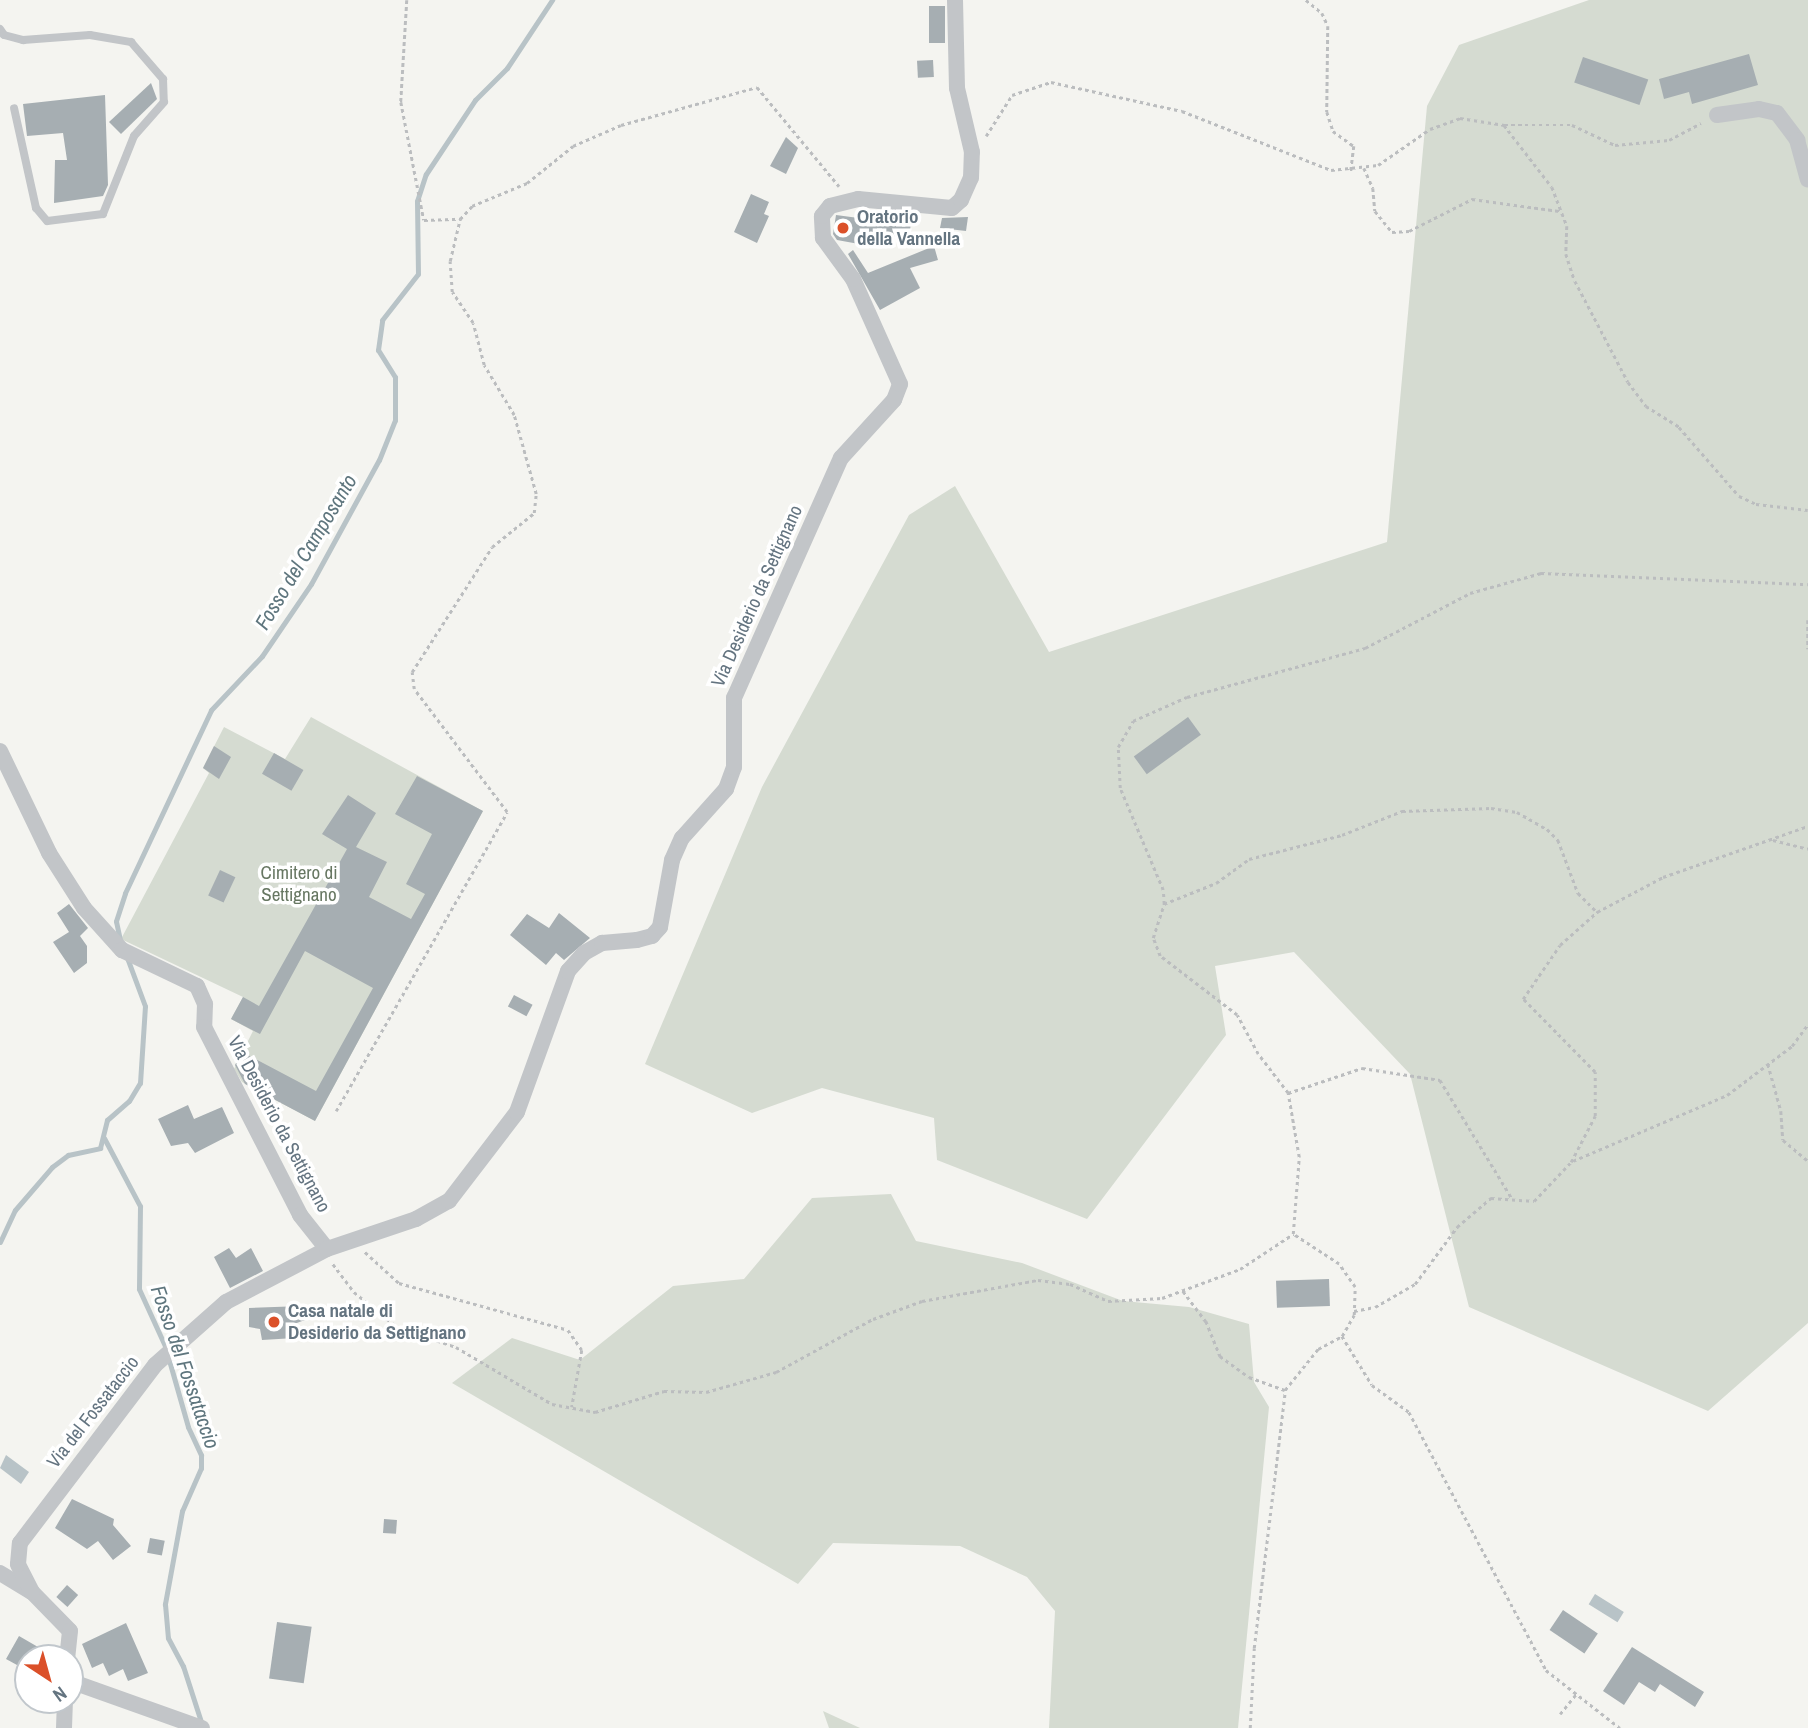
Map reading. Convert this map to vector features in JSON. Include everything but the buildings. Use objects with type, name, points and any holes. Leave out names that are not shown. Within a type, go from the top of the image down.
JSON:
[{"type":"street","points":[[850,200],[952,208],[961,200],[971,178],[972,152],[957,88],[955,0]]},
{"type":"street","points":[[1717,115],[1759,109],[1777,113],[1797,140],[1808,180]]},
{"type":"street","name":"Via Desiderio da Settignano","points":[[0,751],[49,853],[84,908],[122,950],[197,986],[205,1004],[204,1027],[300,1215],[327,1249],[416,1220],[449,1201],[517,1112],[568,971],[584,953],[602,943],[652,936],[660,927],[672,860],[682,838],[726,789],[734,767],[734,698],[841,458],[894,400],[900,384],[853,279],[822,237],[825,211],[850,200]]},
{"type":"street","name":"Via del Fossataccio","points":[[32,1592],[18,1564],[20,1543],[155,1365],[226,1302],[327,1249]]},
{"type":"street","points":[[0,1573],[32,1592],[70,1631],[69,1644]]},
{"type":"street","points":[[84,1686],[202,1728]]},
{"type":"lane","points":[[0,29],[4,35],[23,40],[90,34],[131,42],[163,79],[164,102],[134,135],[103,214],[47,221],[36,208],[14,108]]},
{"type":"path","points":[[407,0],[401,102],[425,220],[460,219]]},
{"type":"path","points":[[1306,0],[1322,13],[1328,26],[1327,112],[1333,131],[1354,146],[1352,171]]},
{"type":"path","points":[[972,152],[1012,95],[1051,82],[1182,111],[1331,170],[1352,171],[1378,166],[1430,129],[1460,118],[1504,125],[1572,125],[1615,145],[1669,140],[1717,115]]},
{"type":"path","points":[[336,1111],[507,812],[414,689],[412,672],[492,547],[522,527],[534,513],[537,494],[514,415],[484,365],[473,323],[452,292],[452,240],[460,219],[472,206],[527,183],[573,146],[621,125],[757,87],[850,200]]},
{"type":"path","points":[[1504,125],[1552,187],[1567,226],[1566,254],[1575,281],[1628,382],[1646,405],[1679,427],[1739,496],[1756,504],[1808,510]]},
{"type":"path","points":[[1364,168],[1373,188],[1375,211],[1392,232],[1409,231],[1472,199],[1559,211]]},
{"type":"path","points":[[1293,1234],[1299,1157],[1288,1093],[1226,1003],[1160,956],[1153,938],[1164,904],[1163,890],[1120,788],[1118,747],[1133,722],[1187,697],[1365,648],[1470,593],[1541,573],[1808,584]]},
{"type":"path","points":[[1808,621],[1808,649]]},
{"type":"path","points":[[1164,904],[1203,890],[1249,859],[1342,835],[1402,811],[1491,808],[1517,812],[1552,835],[1578,893],[1597,912]]},
{"type":"path","points":[[1354,1311],[1375,1307],[1415,1284],[1457,1227],[1491,1198],[1534,1201],[1572,1162],[1595,1116],[1595,1073],[1523,999],[1560,945],[1597,912],[1663,877],[1808,826]]},
{"type":"path","points":[[1773,840],[1808,849]]},
{"type":"path","points":[[1572,1162],[1727,1095],[1792,1046],[1808,1024]]},
{"type":"path","points":[[1768,1064],[1781,1111],[1783,1140],[1808,1161]]},
{"type":"path","points":[[1288,1093],[1362,1068],[1440,1080],[1513,1200]]},
{"type":"path","points":[[327,1249],[354,1292],[397,1327],[456,1347],[552,1404],[595,1412],[664,1391],[706,1392],[763,1376],[873,1320],[922,1301],[1038,1280],[1070,1284],[1108,1301],[1162,1298],[1240,1269],[1293,1234]]},
{"type":"path","points":[[1250,1728],[1254,1648],[1285,1390],[1318,1349],[1342,1336],[1354,1311],[1355,1287],[1339,1264],[1293,1234]]},
{"type":"path","points":[[352,1241],[399,1283],[568,1330],[582,1350],[572,1408]]},
{"type":"path","points":[[1183,1291],[1206,1321],[1220,1356],[1249,1377],[1285,1390]]},
{"type":"path","points":[[1342,1336],[1372,1385],[1409,1412],[1521,1630],[1546,1670],[1620,1728]]},
{"type":"path","points":[[1560,1714],[1577,1693]]},
{"type":"green space","points":[[1589,0],[1808,0],[1808,1323],[1708,1411],[1469,1307],[1410,1074],[1294,952],[1215,966],[1226,1035],[1087,1219],[937,1160],[934,1118],[822,1088],[752,1113],[645,1064],[762,787],[909,515],[955,486],[1049,652],[1387,542],[1427,106],[1459,45]]},
{"type":"green space","name":"Cimitero di Settignano","points":[[311,717],[483,811],[315,1121],[242,1082],[234,1069],[253,1031],[231,1019],[243,997],[121,939],[209,773],[203,768],[224,727],[285,759]]},
{"type":"green space","points":[[891,1194],[916,1241],[1022,1263],[1123,1301],[1189,1307],[1249,1324],[1254,1382],[1269,1407],[1238,1728],[1049,1728],[1055,1611],[1027,1577],[960,1546],[833,1543],[798,1584],[452,1383],[512,1338],[580,1360],[673,1286],[744,1279],[812,1198]]},
{"type":"green space","points":[[823,1711],[860,1728],[829,1728]]},
{"type":"shaded area","points":[[6,1455],[29,1472],[21,1484],[0,1468]]},
{"type":"shaded area","points":[[1595,1594],[1624,1612],[1617,1622],[1589,1604]]},
{"type":"waterway","name":"Fosso del Camposanto","points":[[120,940],[116,921],[125,893],[211,710],[262,656],[311,584],[379,460],[395,420],[395,377],[378,350],[382,320],[418,274],[417,201],[426,174],[475,100],[507,68],[552,0]]},
{"type":"waterway","name":"Fosso del Camposanto","points":[[0,1242],[15,1210],[52,1167],[68,1155],[100,1148],[107,1120],[129,1101],[140,1083],[145,1006],[126,955]]},
{"type":"waterway","name":"Fosso del Fossataccio","points":[[104,1138],[140,1206],[139,1289],[165,1346],[188,1427],[201,1455],[201,1468],[182,1511],[165,1604],[168,1638],[183,1666],[202,1725]]},
{"type":"place","name":"Oratorio della Vannella","points":[[843,228]]},
{"type":"place","name":"Casa natale di Desiderio da Settignano","points":[[274,1322]]}]
